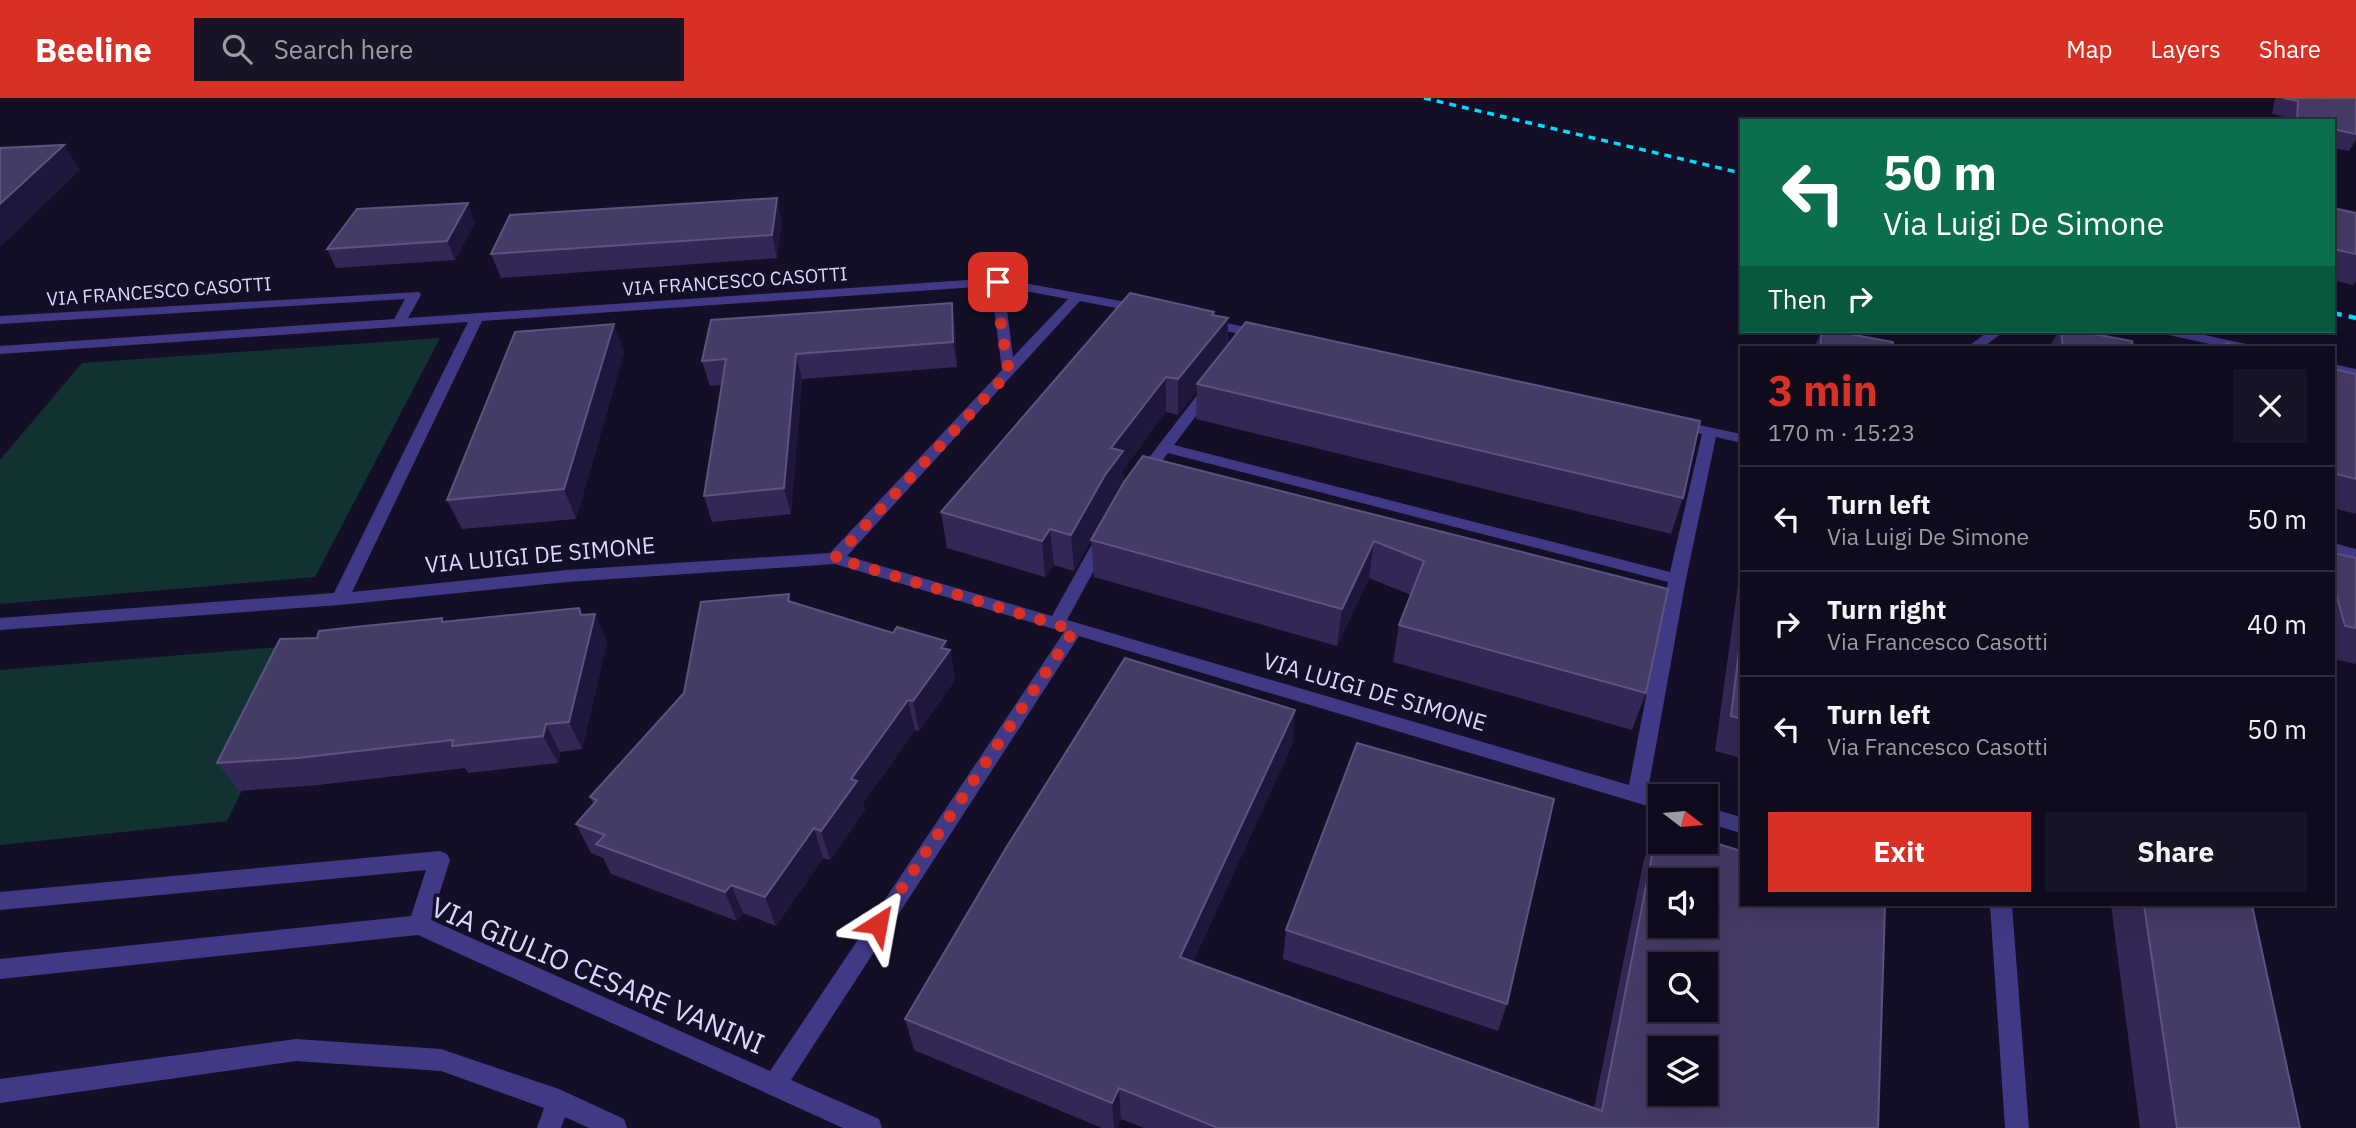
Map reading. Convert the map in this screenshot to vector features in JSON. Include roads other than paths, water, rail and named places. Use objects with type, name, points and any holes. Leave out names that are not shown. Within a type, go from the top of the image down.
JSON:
[{"type":"street","name":"VIA FRANCESCO CASOTTI","points":[[0,350],[998,282],[1159,313]]},
{"type":"street","points":[[998,282],[1001,326],[1009,372]]},
{"type":"street","name":"VIA FRANCESCO CASOTTI","points":[[0,320],[414,295],[398,324]]},
{"type":"street","points":[[835,558],[1078,296]]},
{"type":"street","points":[[1186,318],[1249,338],[1280,339]]},
{"type":"street","points":[[340,598],[476,319]]},
{"type":"street","points":[[1976,346],[1995,333]]},
{"type":"street","points":[[2178,333],[2237,346]]},
{"type":"street","points":[[2335,368],[2356,373]]},
{"type":"street","points":[[1136,486],[1220,374]]},
{"type":"street","points":[[1656,420],[1740,438]]},
{"type":"street","points":[[1637,795],[1677,579],[1710,431]]},
{"type":"street","points":[[1163,447],[1677,579]]},
{"type":"street","points":[[775,1084],[1065,628],[1109,528]]},
{"type":"street","points":[[2335,549],[2356,555]]},
{"type":"street","name":"VIA LUIGI DE SIMONE","points":[[0,624],[340,598],[567,576],[835,558],[1648,798]]},
{"type":"street","points":[[1718,818],[1740,825]]},
{"type":"street","points":[[0,901],[440,860],[419,925]]},
{"type":"street","points":[[2001,906],[2017,1128]]},
{"type":"street","name":"VIA GIULIO CESARE VANINI","points":[[0,969],[419,925],[870,1128]]},
{"type":"street","points":[[0,1091],[296,1050],[441,1060],[559,1101],[615,1128]]},
{"type":"street","points":[[549,1128],[559,1101]]},
{"type":"railway","points":[[1424,98],[1740,173]]},
{"type":"railway","points":[[2335,313],[2356,318]]}]
